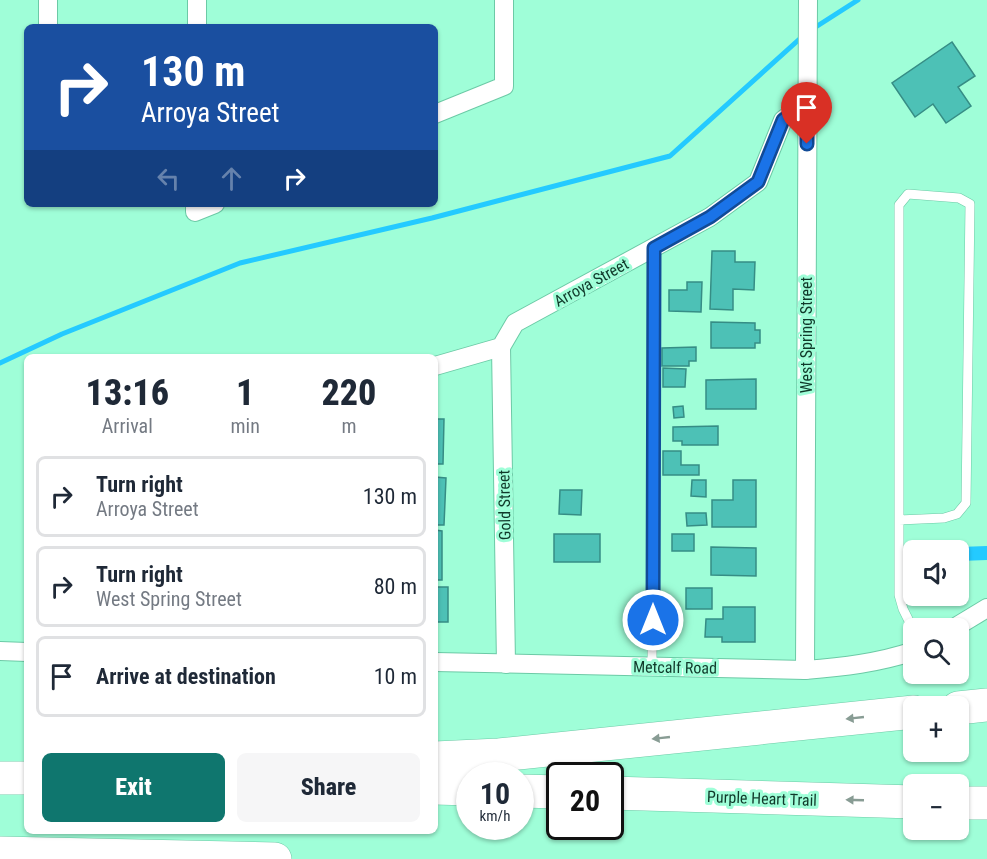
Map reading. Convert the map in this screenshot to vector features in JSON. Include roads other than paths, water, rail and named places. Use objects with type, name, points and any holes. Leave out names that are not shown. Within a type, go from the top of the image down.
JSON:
[{"type":"highway","points":[[969,707],[987,705]]},
{"type":"highway","points":[[438,758],[499,755],[903,713]]},
{"type":"highway","points":[[0,778],[24,778]]},
{"type":"highway","points":[[438,788],[456,789]]},
{"type":"highway","name":"Purple Heart Trail","points":[[624,793],[903,802]]},
{"type":"highway","points":[[969,803],[987,803]]},
{"type":"highway","points":[[0,853],[275,859]]},
{"type":"street","points":[[48,0],[48,24]]},
{"type":"street","points":[[196,24],[197,0]]},
{"type":"street","points":[[438,113],[504,86],[504,0]]},
{"type":"street","name":"West Spring Street","points":[[805,670],[808,0]]},
{"type":"street","name":"Arroya Street","points":[[501,347],[515,323],[710,217],[758,182],[783,120],[807,102]]},
{"type":"street","points":[[438,365],[501,347]]},
{"type":"street","name":"Gold Street","points":[[501,347],[506,664]]},
{"type":"street","points":[[969,619],[987,608]]},
{"type":"street","points":[[0,651],[24,652]]},
{"type":"street","name":"Metcalf Road","points":[[438,662],[805,670],[865,664],[903,655]]},
{"type":"lane","points":[[899,520],[944,518],[957,514],[966,503],[970,204],[959,198],[908,194],[899,205],[899,520],[899,595],[908,618]]},
{"type":"lane","points":[[652,667],[654,248]]},
{"type":"water","points":[[987,546],[987,560],[969,561],[969,547]]},
{"type":"waterway","points":[[811,30],[858,0]]},
{"type":"waterway","points":[[0,363],[62,334],[240,263],[432,218],[670,156],[804,35]]}]
